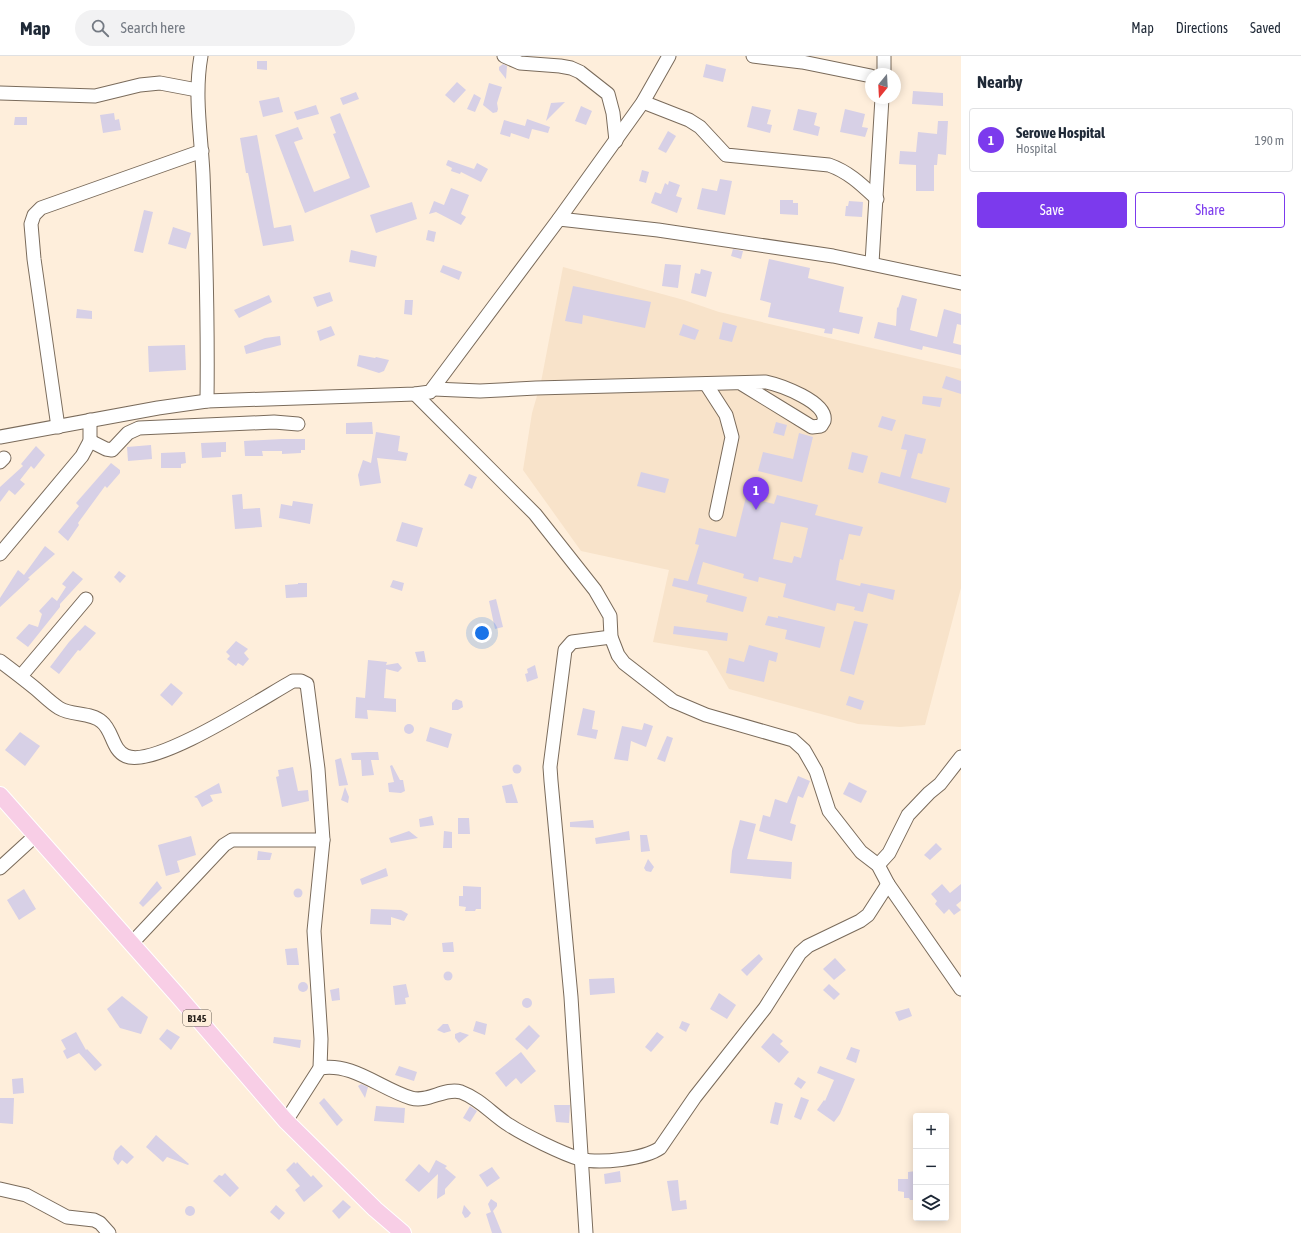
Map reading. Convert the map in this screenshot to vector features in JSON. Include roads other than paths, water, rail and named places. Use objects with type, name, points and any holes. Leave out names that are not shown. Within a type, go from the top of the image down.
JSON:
[{"type":"main road","name":"B145","points":[[0,795],[132,943],[286,1121],[375,1209],[403,1233]]},
{"type":"street","points":[[201,56],[197,90],[202,150],[208,316],[207,402]]},
{"type":"street","points":[[504,56],[520,63],[571,68],[580,72],[608,94],[612,108],[616,141]]},
{"type":"street","points":[[0,437],[158,408],[207,402],[427,394],[434,389],[560,220],[643,102],[669,56]]},
{"type":"street","points":[[753,56],[802,62],[865,75]]},
{"type":"street","points":[[884,56],[884,68]]},
{"type":"street","points":[[0,93],[95,96],[140,85],[160,84],[197,90]]},
{"type":"street","points":[[643,102],[689,120],[700,127],[726,155],[829,165],[852,177],[877,199]]},
{"type":"street","points":[[872,264],[882,104]]},
{"type":"street","points":[[58,427],[34,259],[31,224],[34,215],[41,208],[202,150]]},
{"type":"street","points":[[560,220],[658,230],[872,264],[961,283]]},
{"type":"street","points":[[434,389],[480,391],[536,388],[742,384],[766,382],[791,389],[823,412],[824,421],[821,426],[812,427],[742,384]]},
{"type":"street","points":[[706,384],[726,415],[732,437],[716,514]]},
{"type":"street","points":[[414,394],[535,514],[595,590],[610,616],[611,637],[618,655],[624,663],[673,701],[706,716],[793,740],[804,750],[813,764],[829,811],[861,852],[878,865],[888,884],[961,989]]},
{"type":"street","points":[[0,554],[82,456],[90,441],[90,420]]},
{"type":"street","points":[[90,441],[106,449],[112,450],[128,433],[139,428],[274,422],[298,424]]},
{"type":"street","points":[[21,676],[86,600]]},
{"type":"street","points":[[586,1233],[571,997],[550,767],[565,650],[572,642],[611,637]]},
{"type":"street","points":[[0,661],[21,676],[60,709],[72,714],[95,718],[102,722],[118,750],[125,756],[132,758],[146,757],[179,746],[293,681],[301,680],[307,684],[316,751],[323,840],[314,931],[320,1013],[320,1068],[286,1121]]},
{"type":"street","points":[[878,865],[889,853],[908,815],[940,784],[961,758]]},
{"type":"street","points":[[0,868],[36,836]]},
{"type":"street","points":[[132,943],[224,845],[232,840],[323,840]]},
{"type":"street","points":[[320,1068],[333,1067],[355,1073],[411,1098],[421,1099],[452,1091],[461,1092],[483,1105],[508,1125],[581,1159],[607,1160],[652,1153],[660,1148],[695,1098],[765,1008],[800,953],[808,946],[860,921],[868,915],[888,884]]},
{"type":"street","points":[[0,1189],[26,1195],[67,1217],[94,1220],[100,1223],[109,1233]]},
{"type":"place","name":"Serowe Hospital","points":[[756,510]]}]
